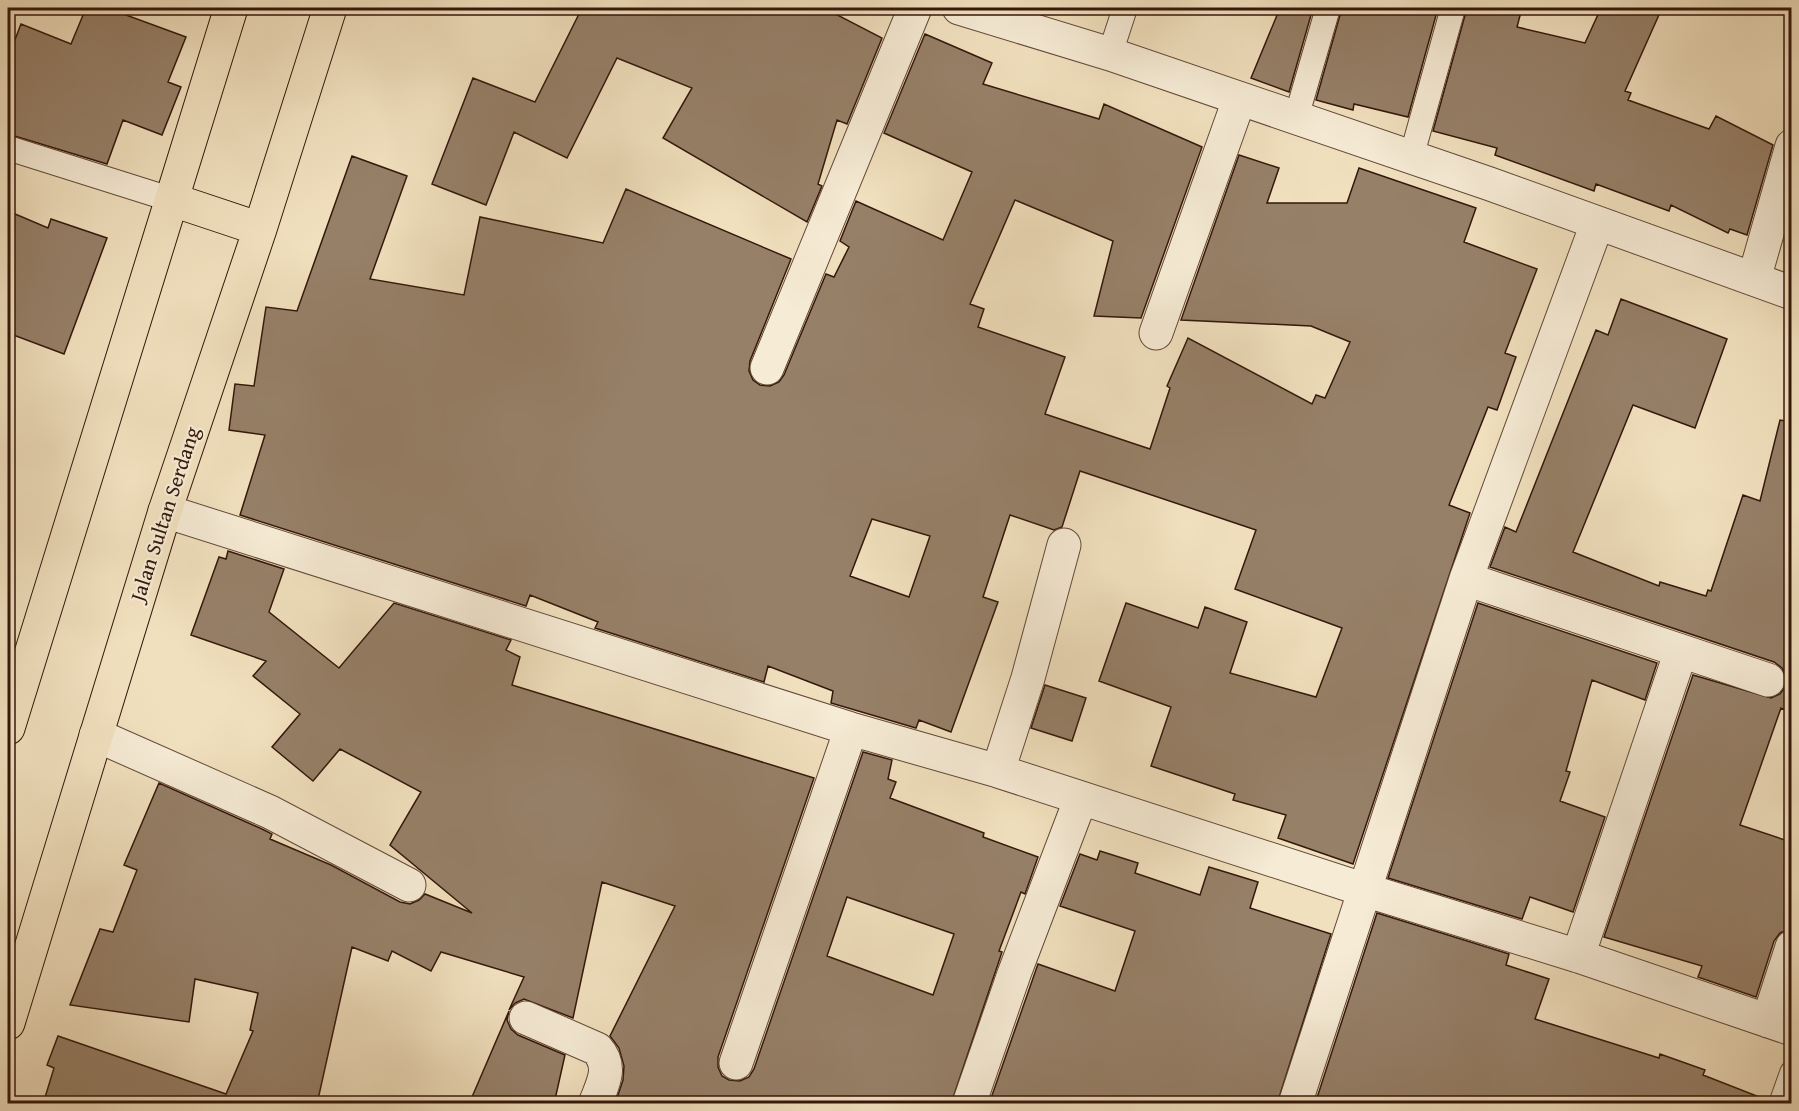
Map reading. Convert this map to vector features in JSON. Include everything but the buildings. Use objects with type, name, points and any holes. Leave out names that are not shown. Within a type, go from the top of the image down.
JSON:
[{"type":"highway","points":[[8,728],[231,8]]},
{"type":"highway","name":"Jalan Sultan Serdang","points":[[8,1023],[165,511],[260,229],[330,8]]},
{"type":"highway","points":[[173,200],[260,229]]},
{"type":"street","points":[[767,368],[915,8]]},
{"type":"street","points":[[959,8],[1110,54],[1791,293]]},
{"type":"street","points":[[1156,333],[1239,100]]},
{"type":"street","points":[[1754,279],[1791,146]]},
{"type":"street","points":[[1295,1104],[1466,579],[1597,224]]},
{"type":"street","points":[[165,511],[850,729],[998,771],[1365,890],[1578,956],[1780,1025],[1791,947]]},
{"type":"street","points":[[998,771],[1028,678],[1064,545]]},
{"type":"street","points":[[1466,579],[1768,680]]},
{"type":"street","points":[[1578,956],[1681,651]]},
{"type":"street","points":[[736,1063],[850,729]]},
{"type":"street","points":[[96,735],[270,812],[409,885]]},
{"type":"street","points":[[969,1104],[1014,974],[1081,798]]},
{"type":"street","points":[[526,1018],[597,1049],[606,1058],[607,1069],[595,1104]]},
{"type":"lane","points":[[1110,54],[1125,8]]},
{"type":"lane","points":[[1296,118],[1328,8]]},
{"type":"lane","points":[[1411,158],[1453,8]]},
{"type":"lane","points":[[8,148],[173,200]]},
{"type":"lane","points":[[1781,1104],[1791,1073]]}]
